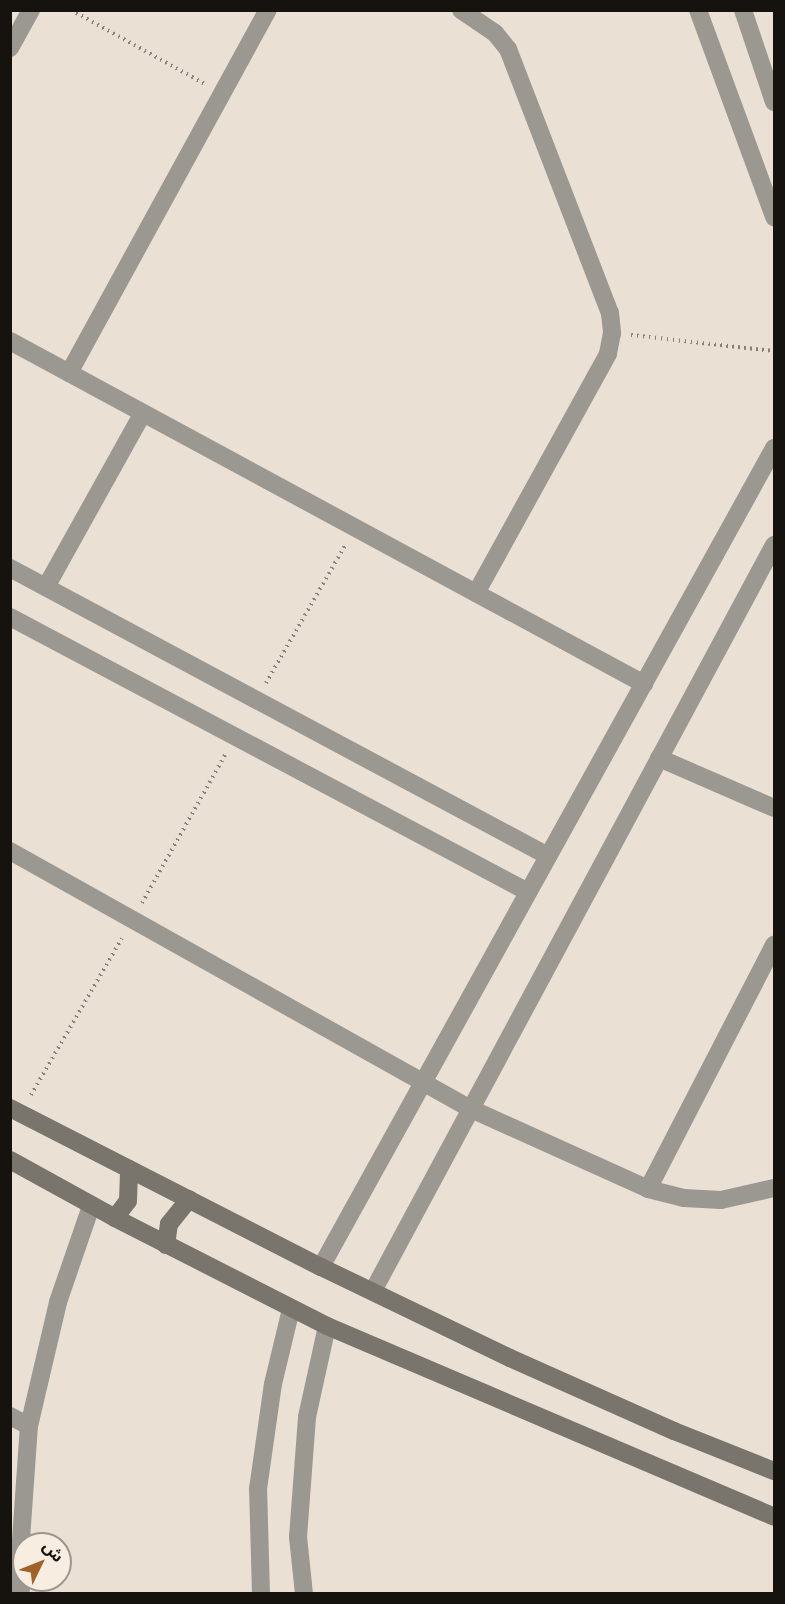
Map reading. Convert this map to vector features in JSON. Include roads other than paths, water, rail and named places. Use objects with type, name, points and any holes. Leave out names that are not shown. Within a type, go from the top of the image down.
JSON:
[{"type":"street","points":[[10,48],[31,10]]},
{"type":"street","points":[[69,373],[268,10]]},
{"type":"street","points":[[461,10],[495,33],[508,49],[610,313],[612,333],[608,354],[476,593]]},
{"type":"street","points":[[698,10],[774,217]]},
{"type":"street","points":[[742,10],[774,102]]},
{"type":"street","points":[[10,341],[644,684]]},
{"type":"street","points":[[46,587],[143,413]]},
{"type":"street","points":[[321,1267],[774,448]]},
{"type":"street","points":[[373,1291],[658,758],[769,567],[774,545]]},
{"type":"street","points":[[10,568],[548,856]]},
{"type":"street","points":[[10,617],[528,892]]},
{"type":"street","points":[[658,758],[774,808]]},
{"type":"street","points":[[10,851],[469,1108],[648,1189],[684,1198],[721,1200],[774,1188]]},
{"type":"street","points":[[648,1189],[774,945]]},
{"type":"street","points":[[16,1110],[321,1267],[592,1396],[774,1471]]},
{"type":"street","points":[[10,1160],[91,1206],[327,1326],[774,1517]]},
{"type":"street","points":[[115,1218],[123,1211],[131,1191],[129,1169]]},
{"type":"street","points":[[166,1245],[169,1224],[189,1199]]},
{"type":"street","points":[[21,1593],[19,1568],[29,1426],[57,1302],[91,1206]]},
{"type":"street","points":[[261,1593],[258,1489],[273,1384],[291,1309]]},
{"type":"street","points":[[304,1593],[298,1537],[307,1417],[327,1326]]},
{"type":"street","points":[[10,1416],[29,1426]]}]
